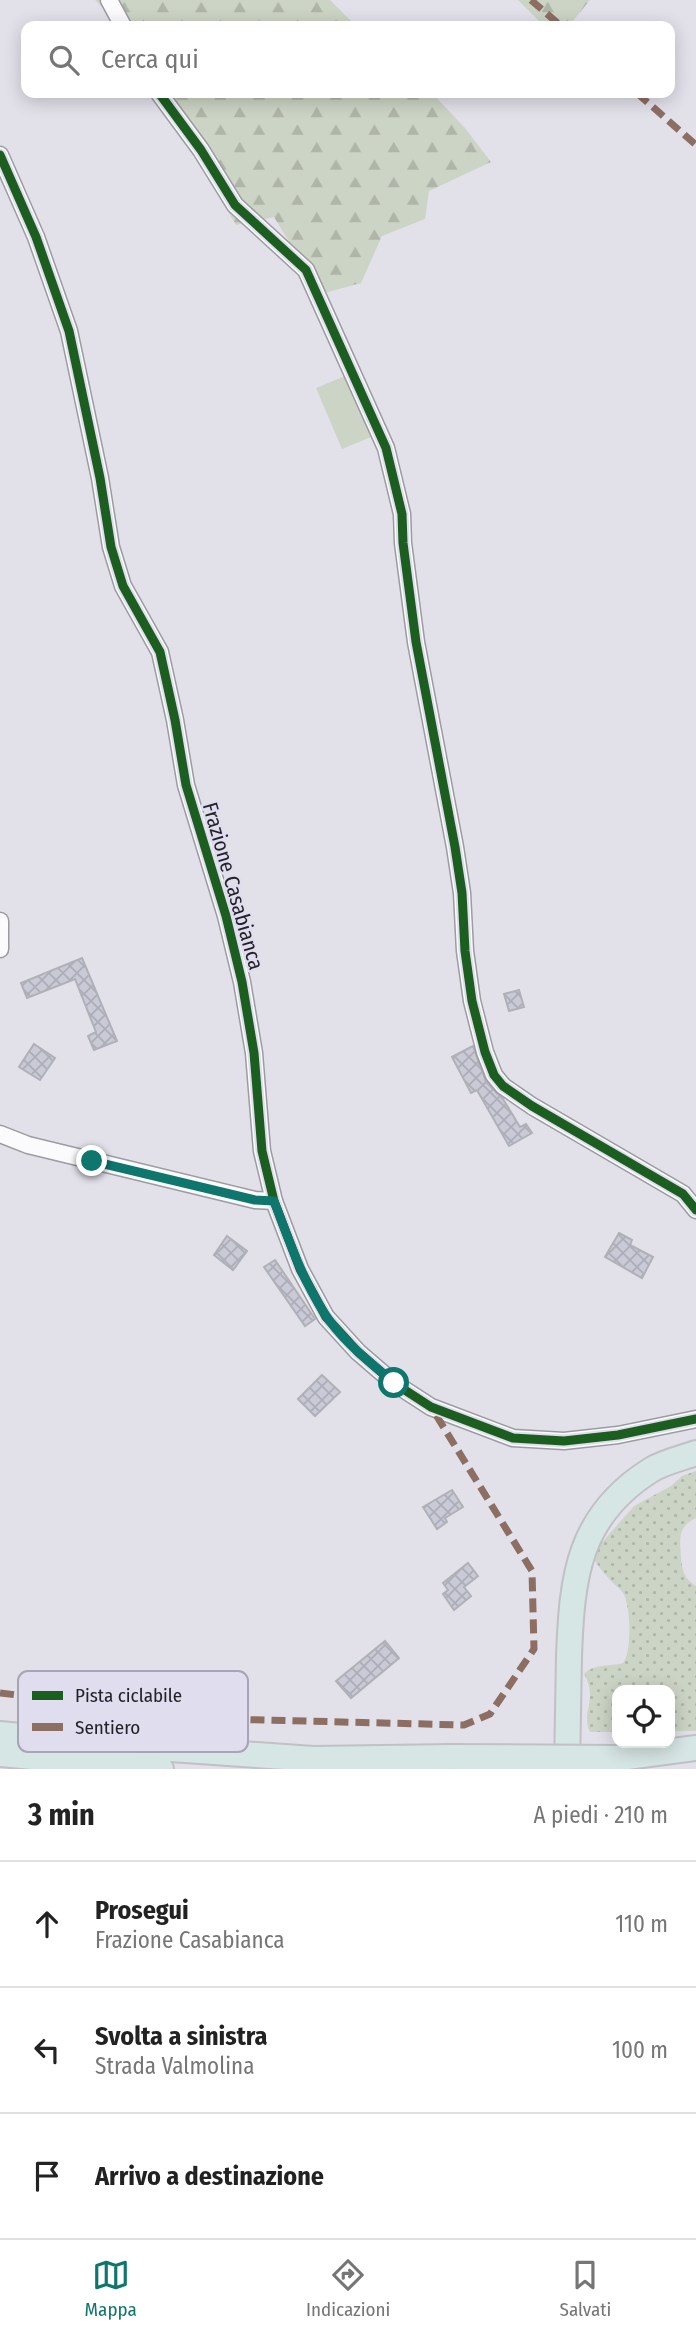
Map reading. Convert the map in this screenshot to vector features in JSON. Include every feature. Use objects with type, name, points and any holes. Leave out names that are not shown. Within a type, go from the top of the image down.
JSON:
[{"type":"highway","points":[[567,1769],[570,1620],[574,1582],[585,1542],[600,1514],[619,1494],[653,1468],[696,1453]]},
{"type":"highway","points":[[0,1734],[18,1736]]},
{"type":"highway","points":[[620,1758],[696,1748]]},
{"type":"highway","points":[[213,1752],[313,1759],[696,1757]]},
{"type":"highway","points":[[0,1754],[161,1769]]},
{"type":"highway","points":[[0,1765],[24,1769]]},
{"type":"street","points":[[110,0],[120,21]]},
{"type":"street","points":[[163,98],[201,149],[234,205],[306,270],[386,448],[402,514],[403,543],[416,642],[460,881],[472,1001],[485,1052],[494,1074],[503,1086],[532,1106],[683,1194],[696,1210]]},
{"type":"street","name":"Frazione Casabianca","points":[[0,155],[36,237],[69,331],[98,466],[111,547],[123,586],[160,652],[186,785],[226,916],[242,982],[254,1053],[262,1151],[274,1201],[300,1269],[326,1317],[358,1352],[394,1383],[431,1408],[513,1438],[564,1441],[696,1419]]},
{"type":"street","points":[[0,921],[0,949]]},
{"type":"street","points":[[0,1134],[29,1145],[92,1161],[255,1200],[274,1201]]},
{"type":"green space","points":[[95,0],[330,0],[351,21],[116,21]]},
{"type":"green space","points":[[518,0],[590,0],[573,21],[539,21]]},
{"type":"green space","points":[[173,98],[437,98],[465,128],[491,162],[429,191],[425,219],[382,236],[361,283],[321,294],[274,217],[236,225],[188,145],[184,117]]},
{"type":"green space","points":[[345,376],[371,437],[342,449],[316,388]]},
{"type":"green space","points":[[696,1471],[696,1518],[683,1530],[680,1545],[684,1574],[696,1586],[696,1731],[675,1731],[675,1685],[612,1685],[612,1732],[590,1732],[587,1718],[590,1691],[584,1674],[597,1667],[623,1663],[628,1650],[629,1629],[628,1608],[623,1593],[605,1575],[591,1555],[634,1506],[671,1486],[682,1476]]},
{"type":"building","points":[[82,958],[117,1041],[94,1050],[88,1036],[96,1032],[75,979],[27,998],[21,983]]},
{"type":"building","points":[[519,990],[524,1007],[509,1011],[504,994]]},
{"type":"building","points":[[34,1044],[55,1058],[40,1080],[19,1067]]},
{"type":"building","points":[[473,1046],[486,1082],[503,1099],[520,1127],[526,1124],[532,1133],[509,1146],[477,1090],[471,1093],[452,1057]]},
{"type":"building","points":[[619,1233],[632,1240],[630,1245],[653,1257],[642,1278],[605,1257]]},
{"type":"building","points":[[227,1236],[247,1251],[233,1270],[214,1255]]},
{"type":"building","points":[[275,1260],[315,1319],[305,1326],[264,1267]]},
{"type":"building","points":[[322,1375],[340,1392],[315,1416],[298,1399]]},
{"type":"building","points":[[452,1490],[463,1507],[445,1518],[447,1522],[437,1529],[423,1507]]},
{"type":"building","points":[[468,1563],[478,1576],[464,1587],[471,1596],[454,1610],[443,1594],[448,1590],[443,1583]]},
{"type":"building","points":[[385,1641],[399,1658],[351,1698],[336,1681]]},
{"type":"marked path","points":[[531,0],[555,21]]},
{"type":"marked path","points":[[643,98],[696,145]]},
{"type":"marked path","points":[[248,1720],[464,1725],[490,1714],[534,1649],[532,1571],[433,1410]]},
{"type":"marked path","points":[[0,1693],[18,1695]]},
{"type":"cycle path","points":[[163,98],[201,150],[235,205],[306,270],[386,448],[402,514],[403,543],[416,642],[455,847],[472,1001],[494,1075],[503,1086],[532,1106],[683,1194],[696,1210]]},
{"type":"cycle path","points":[[0,155],[36,237],[69,331],[100,478],[111,547],[123,586],[160,652],[186,785],[226,916],[242,982],[254,1053],[262,1151],[274,1201],[300,1269],[326,1317],[358,1352],[394,1383],[431,1407],[513,1438],[564,1441],[618,1435],[696,1419]]},
{"type":"route","points":[[92,1161],[255,1200],[274,1201],[300,1269],[326,1317],[358,1352],[394,1383]]}]
